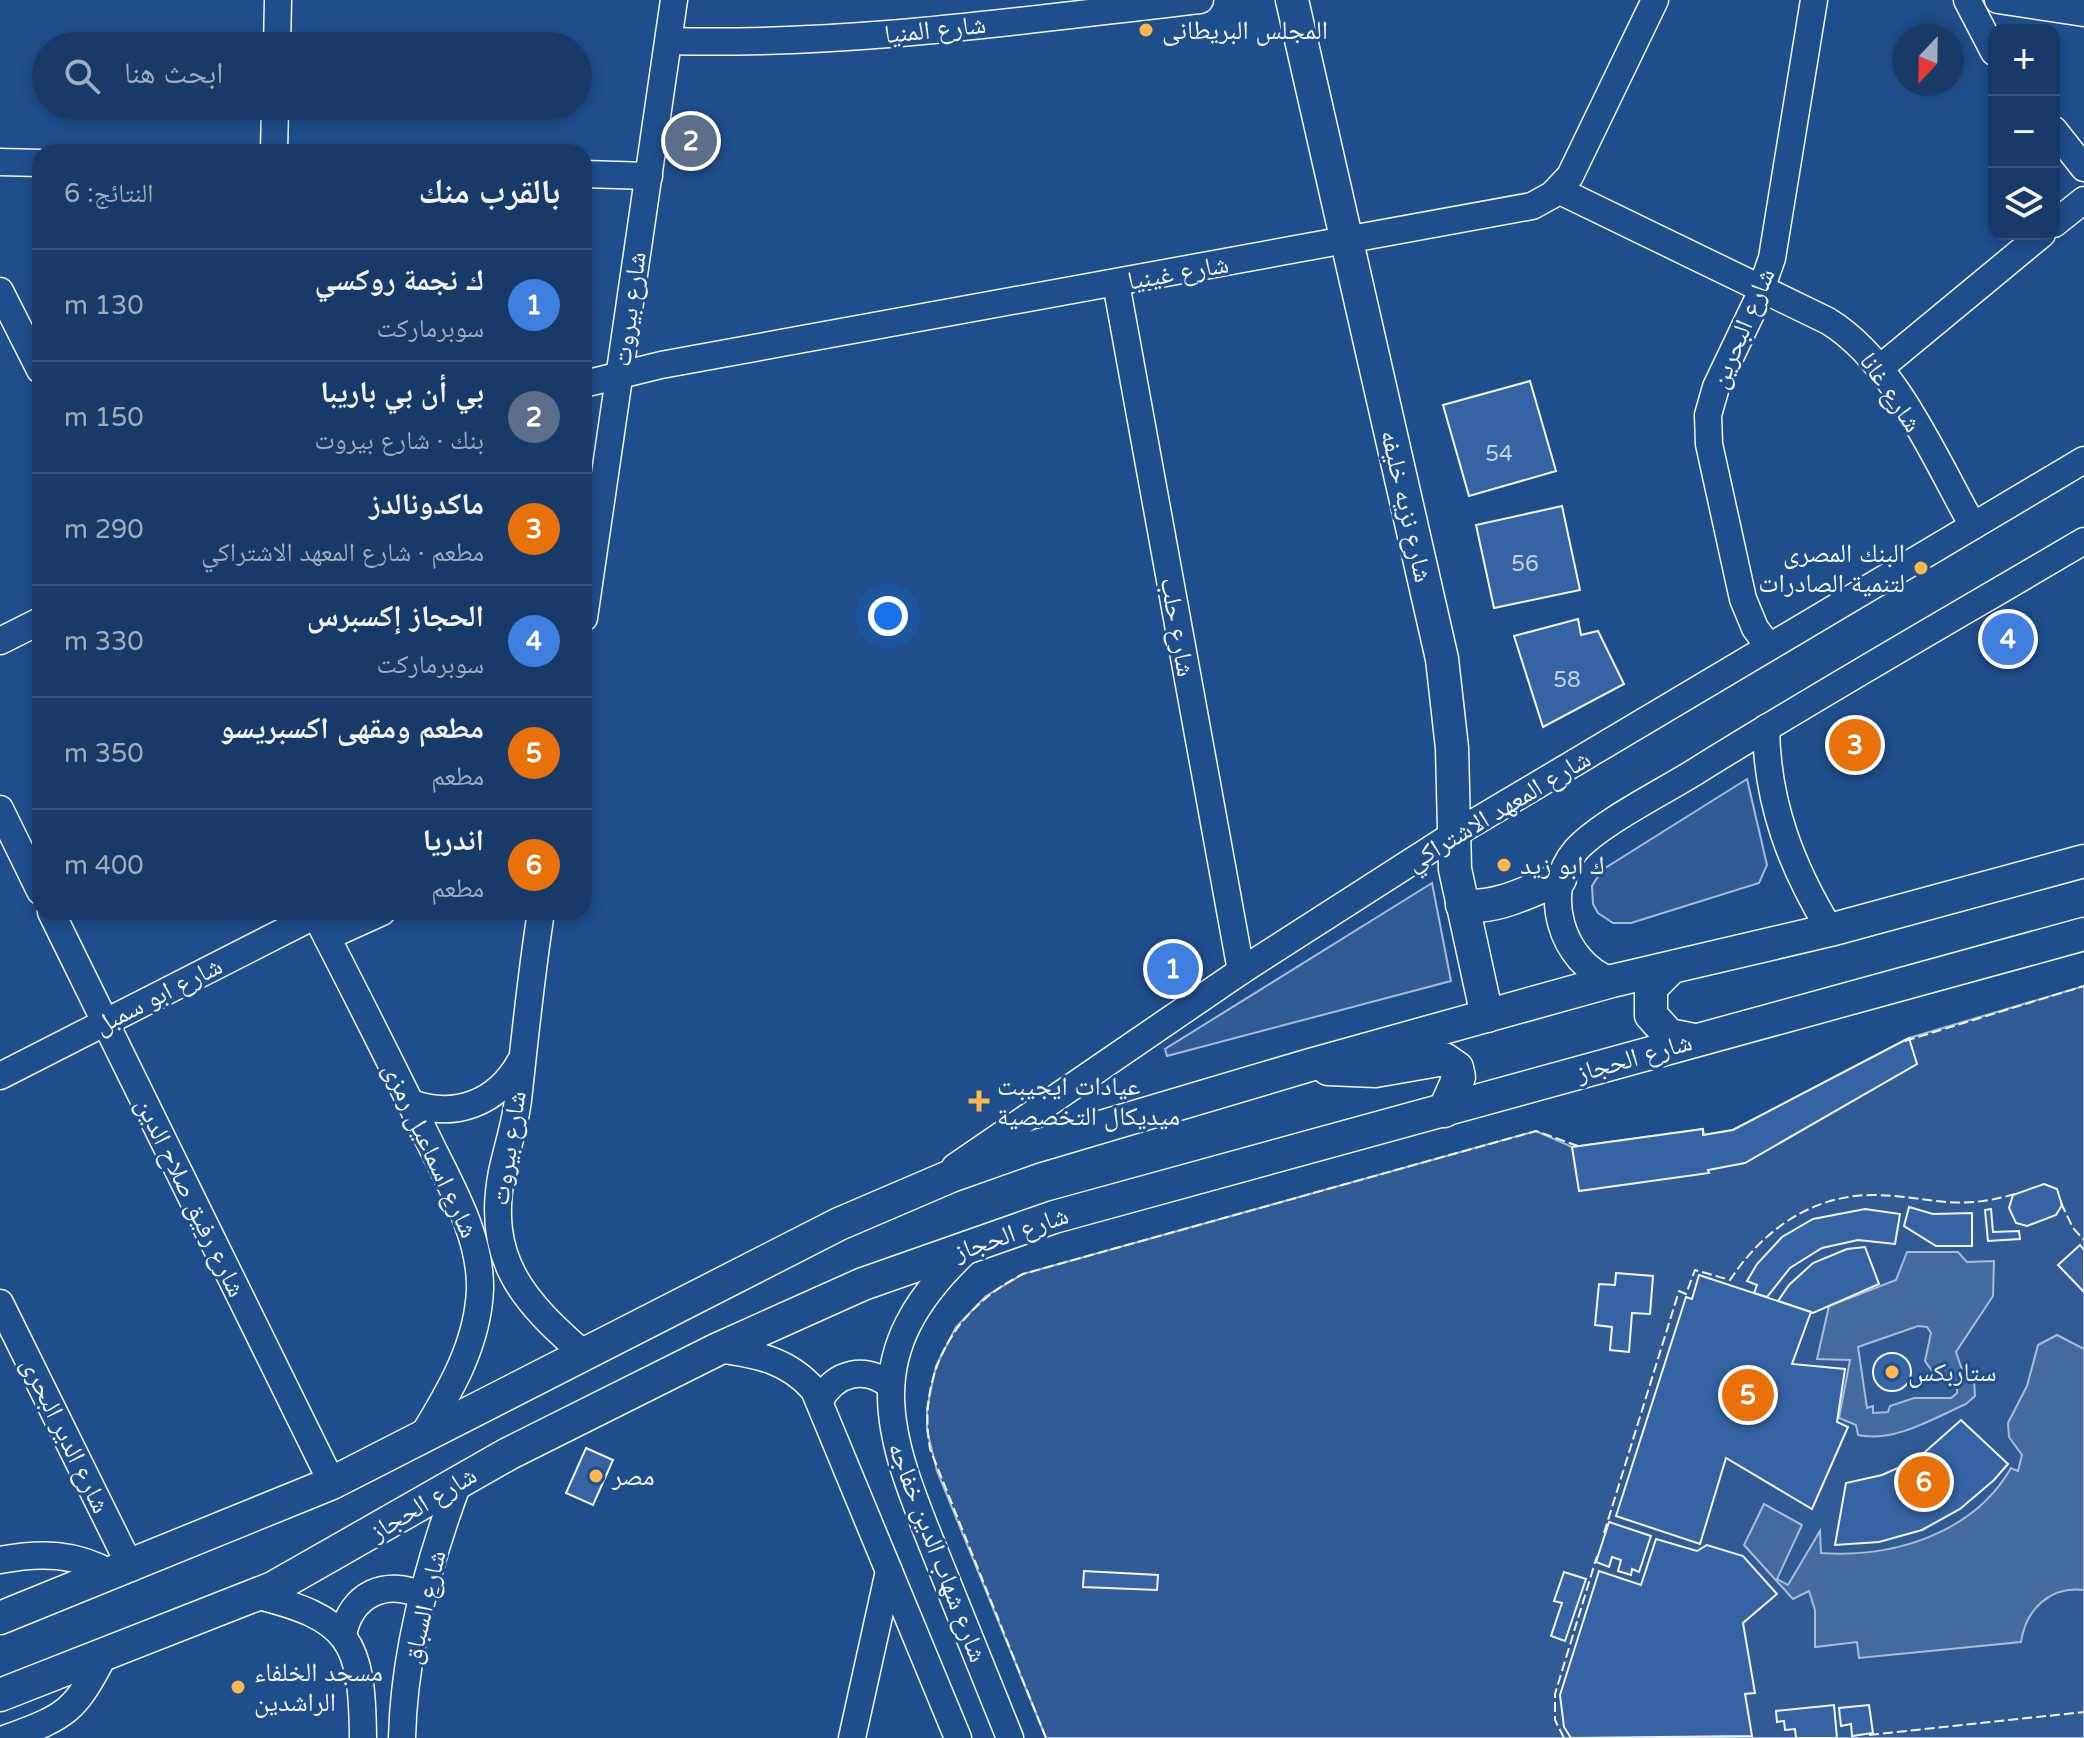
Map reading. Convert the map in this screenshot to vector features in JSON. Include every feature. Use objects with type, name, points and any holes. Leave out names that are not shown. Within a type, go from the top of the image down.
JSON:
[{"type":"main road","name":"شارع نزيه خليفه","points":[[1292,0],[1442,659],[1452,748],[1453,835],[1462,905],[1487,1016]]},
{"type":"main road","name":"شارع الحجاز","points":[[0,1618],[332,1483],[839,1224],[927,1186],[1030,1148],[1310,1065],[1612,981],[1830,930],[2084,861]]},
{"type":"main road","points":[[1462,905],[1475,907],[1501,902],[1560,879]]},
{"type":"main road","name":"شارع الحجاز","points":[[0,1695],[254,1595],[394,1522],[460,1478],[718,1349],[863,1284],[1054,1217],[2084,934]]},
{"type":"main road","points":[[1670,969],[1651,988],[1651,1015],[1669,1035],[1694,1040]]},
{"type":"main road","points":[[1310,1065],[1375,1071],[1444,1059],[1452,1062],[1459,1077],[1444,1111]]},
{"type":"street","points":[[277,32],[278,0]]},
{"type":"street","name":"شارع بيروت","points":[[592,564],[674,0]]},
{"type":"street","name":"شارع المنيا","points":[[669,41],[770,41],[871,36],[1200,0]]},
{"type":"street","name":"شارع غينيا","points":[[592,382],[620,374],[1524,209],[1558,190],[1575,167],[1655,0]]},
{"type":"street","name":"شارع البحرين","points":[[1769,647],[1743,599],[1707,429],[1713,394],[1762,289],[1777,236],[1814,0]]},
{"type":"street","points":[[1967,0],[1988,40]]},
{"type":"street","points":[[1998,0],[2084,13]]},
{"type":"street","points":[[274,144],[275,120]]},
{"type":"street","points":[[2060,138],[2084,168]]},
{"type":"street","points":[[0,162],[32,163]]},
{"type":"street","points":[[592,174],[649,176]]},
{"type":"street","name":"شارع غانا","points":[[1558,190],[1838,327],[1880,368],[1973,526]]},
{"type":"street","points":[[2060,219],[2084,200]]},
{"type":"street","points":[[1880,368],[2035,240]]},
{"type":"street","name":"شارع حلب","points":[[1116,283],[1241,971]]},
{"type":"street","points":[[0,291],[32,354]]},
{"type":"street","name":"شارع المعهد الاشتراكي","points":[[927,1186],[1241,971],[1453,835],[2084,460]]},
{"type":"street","points":[[1612,981],[1585,966],[1571,946],[1559,914],[1560,879],[1572,855],[1589,839],[1766,728],[2084,541]]},
{"type":"street","points":[[0,641],[32,625]]},
{"type":"street","points":[[1766,728],[1770,784],[1784,838],[1806,890],[1830,930]]},
{"type":"street","points":[[0,809],[32,875]]},
{"type":"street","name":"شارع رفيق صلاح الدين","points":[[55,920],[332,1483]]},
{"type":"street","name":"شارع بيروت","points":[[540,920],[516,1111],[500,1184],[498,1236],[506,1261],[522,1291],[547,1322],[584,1354]]},
{"type":"street","name":"شارع ابو سمبل","points":[[0,1076],[105,1022],[319,921]]},
{"type":"street","name":"شارع اسماعيل رمزى","points":[[319,921],[463,1211],[476,1249],[480,1274],[478,1307],[471,1341],[452,1387],[420,1440]]},
{"type":"street","points":[[411,1103],[440,1110],[478,1103],[503,1086],[520,1062]]},
{"type":"street","name":"شارع شهاب الدين خفاجه","points":[[973,1245],[918,1303],[901,1340],[891,1386],[892,1429],[905,1477],[1010,1738]]},
{"type":"street","name":"شارع الدير البحرى","points":[[0,1303],[121,1571]]},
{"type":"street","name":"شارع شهاب الدين خفاجه","points":[[718,1349],[774,1360],[804,1379],[820,1400],[958,1738]]},
{"type":"street","points":[[820,1400],[832,1383],[853,1373],[874,1375],[891,1386]]},
{"type":"street","name":"شارع السباق","points":[[406,1733],[423,1596],[460,1478]]},
{"type":"street","points":[[0,1560],[49,1555],[73,1557],[121,1571]]},
{"type":"street","name":"شارع شهاب الدين خفاجه","points":[[852,1738],[889,1571]]},
{"type":"street","points":[[254,1595],[316,1614],[343,1635],[352,1610],[372,1592],[398,1587],[423,1596]]},
{"type":"street","name":"شارع السباق","points":[[343,1635],[360,1672],[363,1738]]},
{"type":"street","points":[[7,1738],[54,1721],[70,1709],[86,1689],[105,1653]]},
{"type":"shaded area","points":[[1747,779],[1767,865],[1759,883],[1631,923],[1613,923],[1598,913],[1593,904],[1592,886],[1602,870]]},
{"type":"shaded area","points":[[1432,883],[1451,981],[1167,1056],[1165,1049]]},
{"type":"shaded area","points":[[2084,986],[2084,1738],[1046,1738],[937,1471],[927,1430],[927,1408],[936,1366],[956,1327],[986,1296],[1023,1274],[1536,1131],[1572,1147],[1703,1129],[1704,1135],[1733,1130],[1909,1038]]},
{"type":"shaded area","points":[[1907,1252],[1958,1252],[1967,1262],[1994,1261],[1993,1296],[1956,1352],[1961,1367],[1974,1379],[1975,1396],[1966,1404],[1900,1432],[1872,1437],[1858,1435],[1856,1425],[1839,1418],[1850,1360],[1817,1359],[1829,1306],[1896,1280]],"holes":[[[1918,1326],[1927,1327],[1931,1333],[1925,1361],[1932,1371],[1957,1384],[1957,1393],[1951,1398],[1914,1398],[1890,1406],[1888,1412],[1873,1413],[1873,1406],[1867,1408],[1858,1347]]]},
{"type":"shaded area","points":[[2057,1335],[2084,1349],[2084,1590],[2061,1592],[2042,1602],[2028,1619],[2021,1642],[1859,1658],[1857,1642],[1815,1647],[1815,1610],[1809,1591],[1793,1599],[1744,1545],[1764,1504],[1802,1525],[1777,1579],[1788,1585],[1820,1531],[1821,1553],[1848,1553],[1903,1546],[1953,1525],[1995,1491],[2011,1468],[2018,1471],[2022,1455],[2009,1437],[2008,1423],[2027,1386],[2038,1345]]},
{"type":"building","points":[[1530,381],[1556,471],[1469,496],[1443,405]]},
{"type":"building","points":[[1562,506],[1580,590],[1494,608],[1476,525]]},
{"type":"building","points":[[1578,619],[1581,635],[1598,631],[1624,684],[1543,727],[1514,636]]},
{"type":"building","points":[[1909,1038],[1917,1064],[1745,1163],[1708,1170],[1709,1173],[1579,1191],[1572,1147],[1703,1129],[1703,1135],[1733,1130]]},
{"type":"building","points":[[2044,1184],[2057,1189],[2062,1205],[2056,1215],[2027,1226],[2016,1223],[2009,1208],[2013,1195]]},
{"type":"building","points":[[1909,1207],[1933,1214],[1972,1213],[1972,1246],[1936,1246],[1904,1226]]},
{"type":"building","points":[[1865,1209],[1900,1214],[1895,1244],[1858,1240],[1822,1248],[1790,1268],[1767,1297],[1754,1293],[1757,1285],[1747,1281],[1757,1264],[1782,1237],[1813,1219]]},
{"type":"building","points":[[1991,1209],[1993,1232],[2019,1231],[2020,1239],[1988,1241],[1985,1210]]},
{"type":"building","points":[[2080,1245],[2084,1250],[2084,1292],[2058,1265]]},
{"type":"building","points":[[1865,1247],[1879,1284],[1813,1313],[1778,1301],[1789,1285],[1813,1263],[1847,1249]]},
{"type":"building","points":[[1616,1273],[1653,1276],[1650,1314],[1632,1313],[1629,1352],[1610,1350],[1612,1327],[1595,1325],[1599,1284],[1615,1285]]},
{"type":"building","points":[[1699,1275],[1811,1312],[1792,1364],[1845,1369],[1837,1422],[1848,1427],[1812,1509],[1726,1458],[1700,1544],[1616,1516],[1686,1297],[1692,1299]]},
{"type":"building","name":"ستاربكس","points":[[1892,1353],[1906,1358],[1911,1372],[1906,1386],[1892,1391],[1878,1386],[1873,1372],[1878,1358]]},
{"type":"building","points":[[1961,1420],[2008,1464],[1994,1480],[1960,1509],[1922,1530],[1879,1542],[1835,1545],[1846,1483],[1882,1475],[1916,1460]]},
{"type":"building","points":[[586,1448],[613,1460],[593,1505],[566,1493]]},
{"type":"building","points":[[1609,1522],[1651,1536],[1639,1572],[1632,1569],[1631,1575],[1618,1571],[1621,1560],[1612,1557],[1609,1567],[1596,1562]]},
{"type":"building","points":[[1656,1539],[1697,1551],[1707,1545],[1743,1556],[1777,1594],[1743,1623],[1755,1693],[1745,1694],[1752,1736],[1571,1738],[1564,1727],[1560,1695],[1599,1571],[1641,1585]]},
{"type":"building","points":[[1084,1571],[1158,1575],[1157,1590],[1083,1587]]},
{"type":"building","points":[[1564,1572],[1586,1579],[1565,1641],[1551,1636],[1562,1603],[1554,1601]]},
{"type":"building","points":[[1834,1705],[1837,1738],[1796,1738],[1795,1729],[1785,1730],[1784,1721],[1777,1722],[1776,1711]]},
{"type":"building","points":[[1869,1705],[1873,1733],[1852,1736],[1851,1724],[1841,1726],[1839,1708]]},
{"type":"fence","points":[[1905,1041],[2084,986]]},
{"type":"fence","points":[[1046,1738],[930,1449],[927,1421],[929,1394],[946,1346],[960,1324],[999,1288],[1023,1274],[1536,1131],[1578,1146]]},
{"type":"fence","points":[[1604,1533],[1679,1291],[1686,1294],[1695,1270],[1730,1280],[1774,1231],[1791,1219],[1830,1201],[1873,1195],[1975,1202],[2015,1194]]},
{"type":"fence","points":[[2061,1203],[2073,1228],[2084,1240]]},
{"type":"fence","points":[[1564,1738],[1555,1720],[1555,1694],[1597,1556]]},
{"type":"fence","points":[[1869,1735],[2084,1712]]},
{"type":"place","name":"المجلس البريطانى","points":[[1146,30]]},
{"type":"place","name":"بي أن بي باريبا","points":[[691,141]]},
{"type":"place","name":"البنك المصرى لتنمية الصادرات","points":[[1921,568]]},
{"type":"place","name":"الحجاز إكسبرس","points":[[2008,639]]},
{"type":"place","name":"ماكدونالدز","points":[[1855,745]]},
{"type":"place","name":"ك ابو زيد","points":[[1504,865]]},
{"type":"place","name":"ك نجمة روكسي","points":[[1173,969]]},
{"type":"place","name":"عيادات ايجيبت ميديكال التخصصية","points":[[979,1101]]},
{"type":"place","name":"ستاربكس","points":[[1892,1372]]},
{"type":"place","name":"مطعم ومقهى اكسبريسو","points":[[1748,1395]]},
{"type":"place","name":"مصر","points":[[596,1476]]},
{"type":"place","name":"اندريا","points":[[1924,1482]]},
{"type":"place","name":"مسجد الخلفاء الراشدين","points":[[238,1687]]}]
